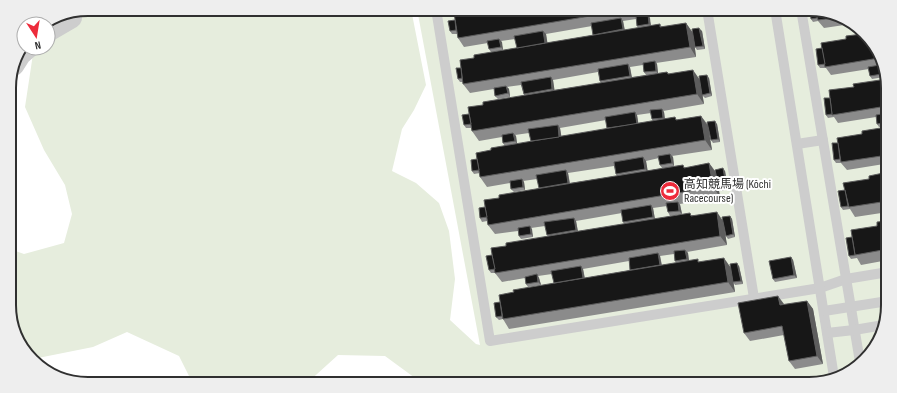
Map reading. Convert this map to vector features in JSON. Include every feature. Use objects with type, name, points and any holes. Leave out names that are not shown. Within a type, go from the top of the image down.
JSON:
[{"type":"street","points":[[56,27],[72,18]]},
{"type":"lane","points":[[437,16],[490,341],[820,288],[846,279],[881,273]]},
{"type":"lane","points":[[708,16],[754,298]]},
{"type":"lane","points":[[776,16],[833,373]]},
{"type":"lane","points":[[803,16],[859,356]]},
{"type":"lane","points":[[797,144],[823,140]]},
{"type":"lane","points":[[824,311],[881,302]]},
{"type":"lane","points":[[827,333],[878,326]]},
{"type":"green space","points":[[412,16],[426,85],[414,110],[402,129],[392,171],[416,183],[439,203],[449,231],[455,279],[450,320],[476,344],[480,345],[418,16],[823,17],[836,21],[860,37],[871,52],[879,70],[881,88],[881,305],[879,323],[869,345],[849,365],[841,370],[823,376],[814,377],[414,377],[385,356],[338,355],[314,377],[190,377],[179,356],[127,332],[93,347],[39,358],[26,341],[18,323],[16,305],[16,251],[24,254],[64,243],[72,214],[65,185],[44,150],[25,107],[33,56],[56,56],[56,24],[74,17]]},
{"type":"building","points":[[454,16],[590,16],[458,38]]},
{"type":"building","points":[[636,16],[648,16],[649,24],[637,26]]},
{"type":"building","points":[[811,16],[817,16],[817,18],[811,19]]},
{"type":"building","points":[[817,16],[828,19],[818,20]]},
{"type":"building","points":[[621,18],[623,29],[593,35],[591,23]]},
{"type":"building","points":[[455,20],[456,30],[450,31],[448,21]]},
{"type":"building","points":[[686,23],[690,47],[463,84],[460,60],[474,58],[474,55],[660,24],[660,27]]},
{"type":"building","points":[[699,28],[703,46],[695,47],[692,29]]},
{"type":"building","points":[[543,31],[545,43],[517,48],[514,36]]},
{"type":"building","points":[[857,35],[866,44],[875,59],[825,67],[821,43],[846,39],[846,36]]},
{"type":"building","points":[[499,39],[501,47],[489,49],[487,41]]},
{"type":"building","points":[[822,48],[825,64],[818,65],[816,49]]},
{"type":"building","points":[[655,61],[656,71],[644,72],[643,63]]},
{"type":"building","points":[[628,64],[630,76],[600,81],[598,69]]},
{"type":"building","points":[[877,65],[879,74],[870,76],[868,67]]},
{"type":"building","points":[[456,68],[461,68],[462,78],[458,79]]},
{"type":"building","points":[[693,70],[697,94],[472,131],[468,107],[483,105],[483,102],[667,72],[668,74]]},
{"type":"building","points":[[707,75],[710,93],[702,95],[699,76]]},
{"type":"building","points":[[551,77],[552,89],[524,94],[521,82]]},
{"type":"building","points":[[880,80],[881,107],[832,115],[829,90],[854,87],[853,84]]},
{"type":"building","points":[[506,86],[508,93],[495,96],[494,88]]},
{"type":"building","points":[[824,98],[830,98],[832,114],[826,115]]},
{"type":"building","points":[[662,109],[663,118],[652,119],[650,110]]},
{"type":"building","points":[[635,112],[637,124],[607,128],[605,117]]},
{"type":"building","points":[[469,114],[471,124],[464,125],[462,115]]},
{"type":"building","points":[[881,114],[881,123],[877,124],[876,115]]},
{"type":"building","points":[[701,116],[705,140],[480,177],[476,153],[491,150],[491,148],[675,117],[676,120]]},
{"type":"building","points":[[715,121],[718,139],[711,140],[707,122]]},
{"type":"building","points":[[558,125],[559,137],[531,141],[528,129]]},
{"type":"building","points":[[881,128],[881,156],[841,162],[837,138],[862,134],[862,131]]},
{"type":"building","points":[[513,133],[515,141],[503,143],[502,135]]},
{"type":"building","points":[[832,143],[838,143],[840,159],[834,160]]},
{"type":"building","points":[[670,154],[672,163],[660,165],[658,156]]},
{"type":"building","points":[[643,157],[645,169],[616,174],[614,162]]},
{"type":"building","points":[[477,159],[479,170],[472,171],[471,160]]},
{"type":"building","points":[[709,163],[713,187],[488,225],[484,200],[499,198],[499,195],[683,165],[684,168]]},
{"type":"building","points":[[723,168],[726,186],[719,188],[715,170]]},
{"type":"building","points":[[566,170],[568,183],[539,188],[536,175]]},
{"type":"building","points":[[881,173],[881,202],[849,207],[843,183],[869,179],[869,176]]},
{"type":"building","points":[[522,179],[523,187],[511,189],[510,181]]},
{"type":"building","points":[[845,190],[848,206],[841,207],[838,191]]},
{"type":"building","points":[[678,202],[679,211],[668,212],[666,203]]},
{"type":"building","points":[[651,205],[653,217],[623,222],[621,210]]},
{"type":"building","points":[[485,207],[487,217],[480,218],[479,208]]},
{"type":"building","points":[[717,212],[720,236],[495,273],[491,248],[506,246],[506,243],[690,213],[691,216]]},
{"type":"building","points":[[730,216],[733,234],[726,236],[722,217]]},
{"type":"building","points":[[574,218],[576,230],[547,235],[544,222]]},
{"type":"building","points":[[877,222],[881,222],[881,250],[855,255],[851,230],[877,226]]},
{"type":"building","points":[[530,226],[531,234],[519,236],[518,228]]},
{"type":"building","points":[[852,237],[855,255],[849,256],[846,238]]},
{"type":"building","points":[[685,250],[687,259],[675,261],[674,251]]},
{"type":"building","points":[[658,253],[660,265],[630,270],[629,258]]},
{"type":"building","points":[[492,255],[495,269],[489,270],[486,256]]},
{"type":"building","points":[[791,257],[794,275],[773,279],[769,261]]},
{"type":"building","points":[[724,258],[728,282],[503,319],[499,295],[514,292],[513,290],[698,259],[698,262]]},
{"type":"building","points":[[737,263],[741,281],[733,282],[730,264]]},
{"type":"building","points":[[581,266],[583,278],[554,283],[551,271]]},
{"type":"building","points":[[537,274],[538,282],[526,284],[525,277]]},
{"type":"building","points":[[778,296],[780,305],[807,301],[817,356],[789,361],[782,326],[744,333],[738,303]]},
{"type":"building","points":[[500,302],[502,316],[496,317],[494,303]]},
{"type":"place","name":"高知競馬場 (Kōchi Racecourse)","points":[[670,191]]}]
